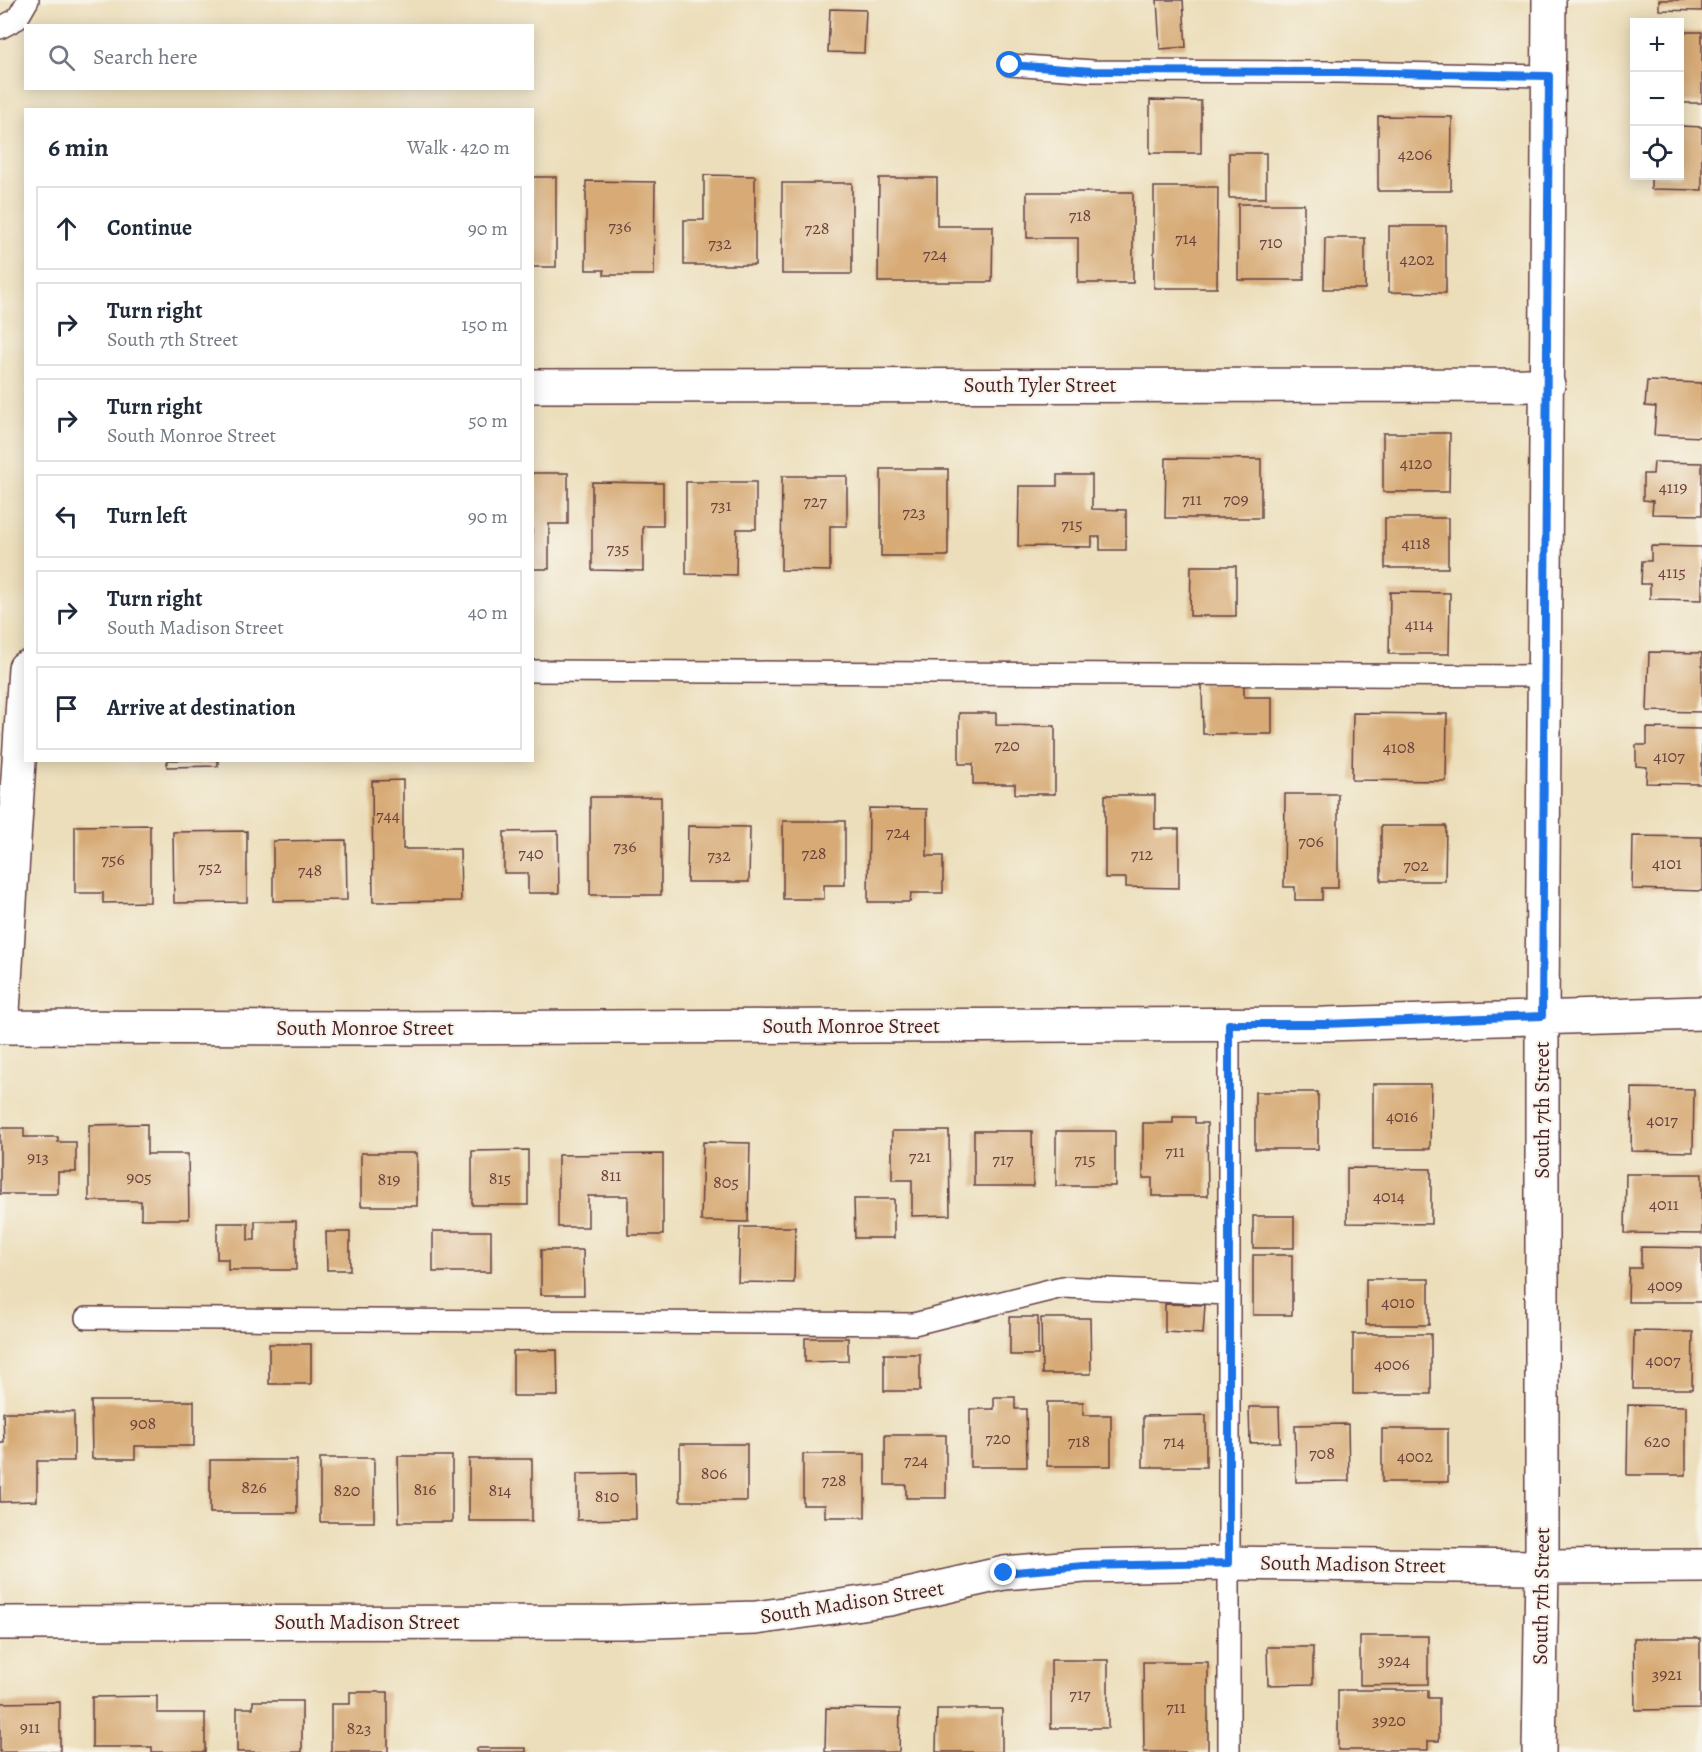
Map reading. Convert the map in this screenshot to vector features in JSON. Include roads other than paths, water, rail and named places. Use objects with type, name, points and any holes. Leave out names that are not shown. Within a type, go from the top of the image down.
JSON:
[{"type":"street","name":"South 7th Street","points":[[1539,1752],[1542,1567],[1542,1016],[1549,0]]},
{"type":"street","name":"South Tyler Street","points":[[534,386],[1548,385]]},
{"type":"street","points":[[1,1027],[24,683]]},
{"type":"street","name":"South Monroe Street","points":[[1,1027],[394,1028],[1325,1024],[1702,1013]]},
{"type":"street","name":"South Madison Street","points":[[0,1623],[598,1622],[756,1618],[890,1599],[1004,1573],[1084,1566],[1229,1563],[1542,1567],[1702,1566]]},
{"type":"lane","points":[[0,28],[17,19],[28,0]]},
{"type":"lane","points":[[1010,65],[1093,71],[1549,76]]},
{"type":"lane","points":[[534,671],[1545,676]]},
{"type":"lane","points":[[1229,1024],[1229,1752]]},
{"type":"lane","points":[[86,1318],[914,1324],[1062,1287],[1229,1294]]}]
